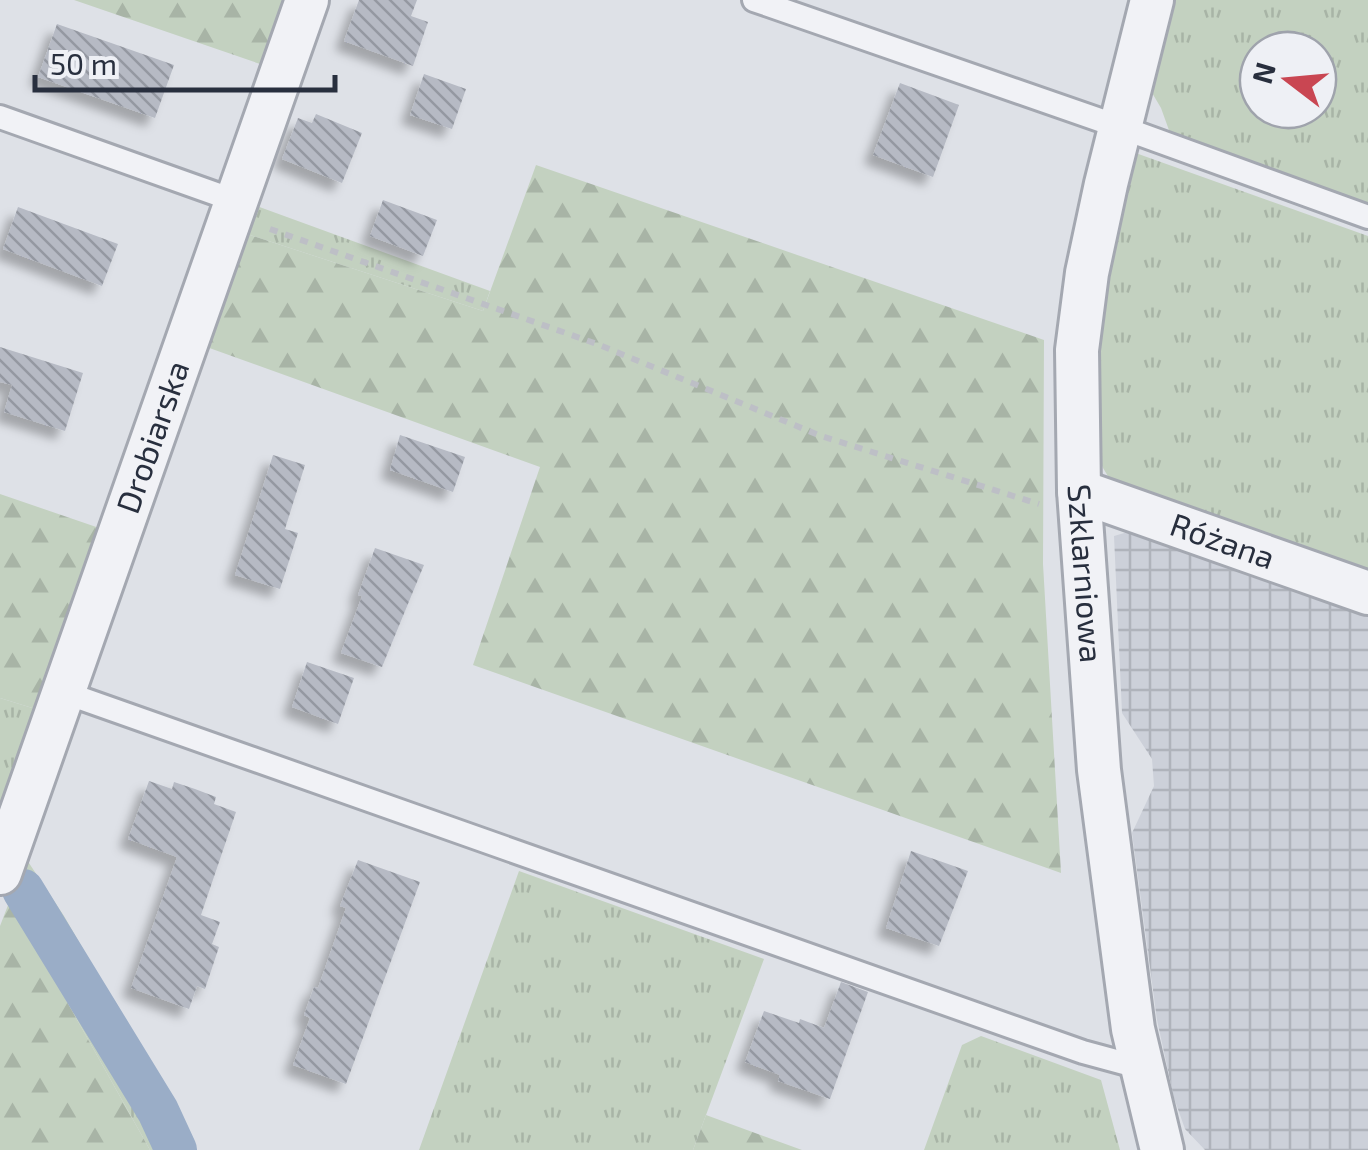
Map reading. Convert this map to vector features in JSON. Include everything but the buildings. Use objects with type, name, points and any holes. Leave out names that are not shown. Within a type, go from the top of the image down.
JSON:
[{"type":"street","name":"Drobiarska","points":[[0,873],[308,0]]},
{"type":"street","name":"Szklarniowa","points":[[1152,0],[1088,273],[1077,350],[1080,504],[1099,770],[1133,1029],[1162,1150]]},
{"type":"street","name":"Różana","points":[[1080,504],[1368,593]]},
{"type":"lane","points":[[754,0],[1368,217]]},
{"type":"lane","points":[[0,117],[234,208]]},
{"type":"lane","points":[[64,692],[1066,1046],[1142,1068]]},
{"type":"path","points":[[234,208],[597,344],[821,436],[1080,504]]},
{"type":"shaded area","points":[[1131,531],[1368,615],[1368,1150],[1205,1150],[1185,1129],[1157,1020],[1132,833],[1154,786],[1152,759],[1122,713],[1114,536]]},
{"type":"green space","points":[[74,0],[288,0],[260,64]]},
{"type":"green space","points":[[1172,0],[1368,0],[1368,205],[1202,148],[1170,133],[1148,86]]},
{"type":"green space","points":[[1130,151],[1368,236],[1368,583],[1120,496],[1103,468],[1094,447],[1096,364]]},
{"type":"green space","points":[[536,165],[1044,340],[1043,564],[1061,873],[473,665],[540,467],[201,345],[241,232],[483,311]]},
{"type":"green space","points":[[251,204],[490,291],[483,311],[241,232]]},
{"type":"green space","points":[[0,494],[108,531],[42,711],[0,698]]},
{"type":"green space","points":[[0,698],[42,711],[0,828]]},
{"type":"green space","points":[[25,857],[64,916],[195,1150],[150,1150],[10,900]]},
{"type":"green space","points":[[519,871],[764,959],[693,1150],[419,1150]]},
{"type":"green space","points":[[10,900],[150,1150],[0,1150],[0,926]]},
{"type":"green space","points":[[981,1036],[1101,1080],[1120,1150],[924,1150],[962,1045]]},
{"type":"green space","points":[[706,1115],[802,1150],[693,1150]]},
{"type":"waterway","points":[[23,890],[158,1111],[176,1150]]}]
